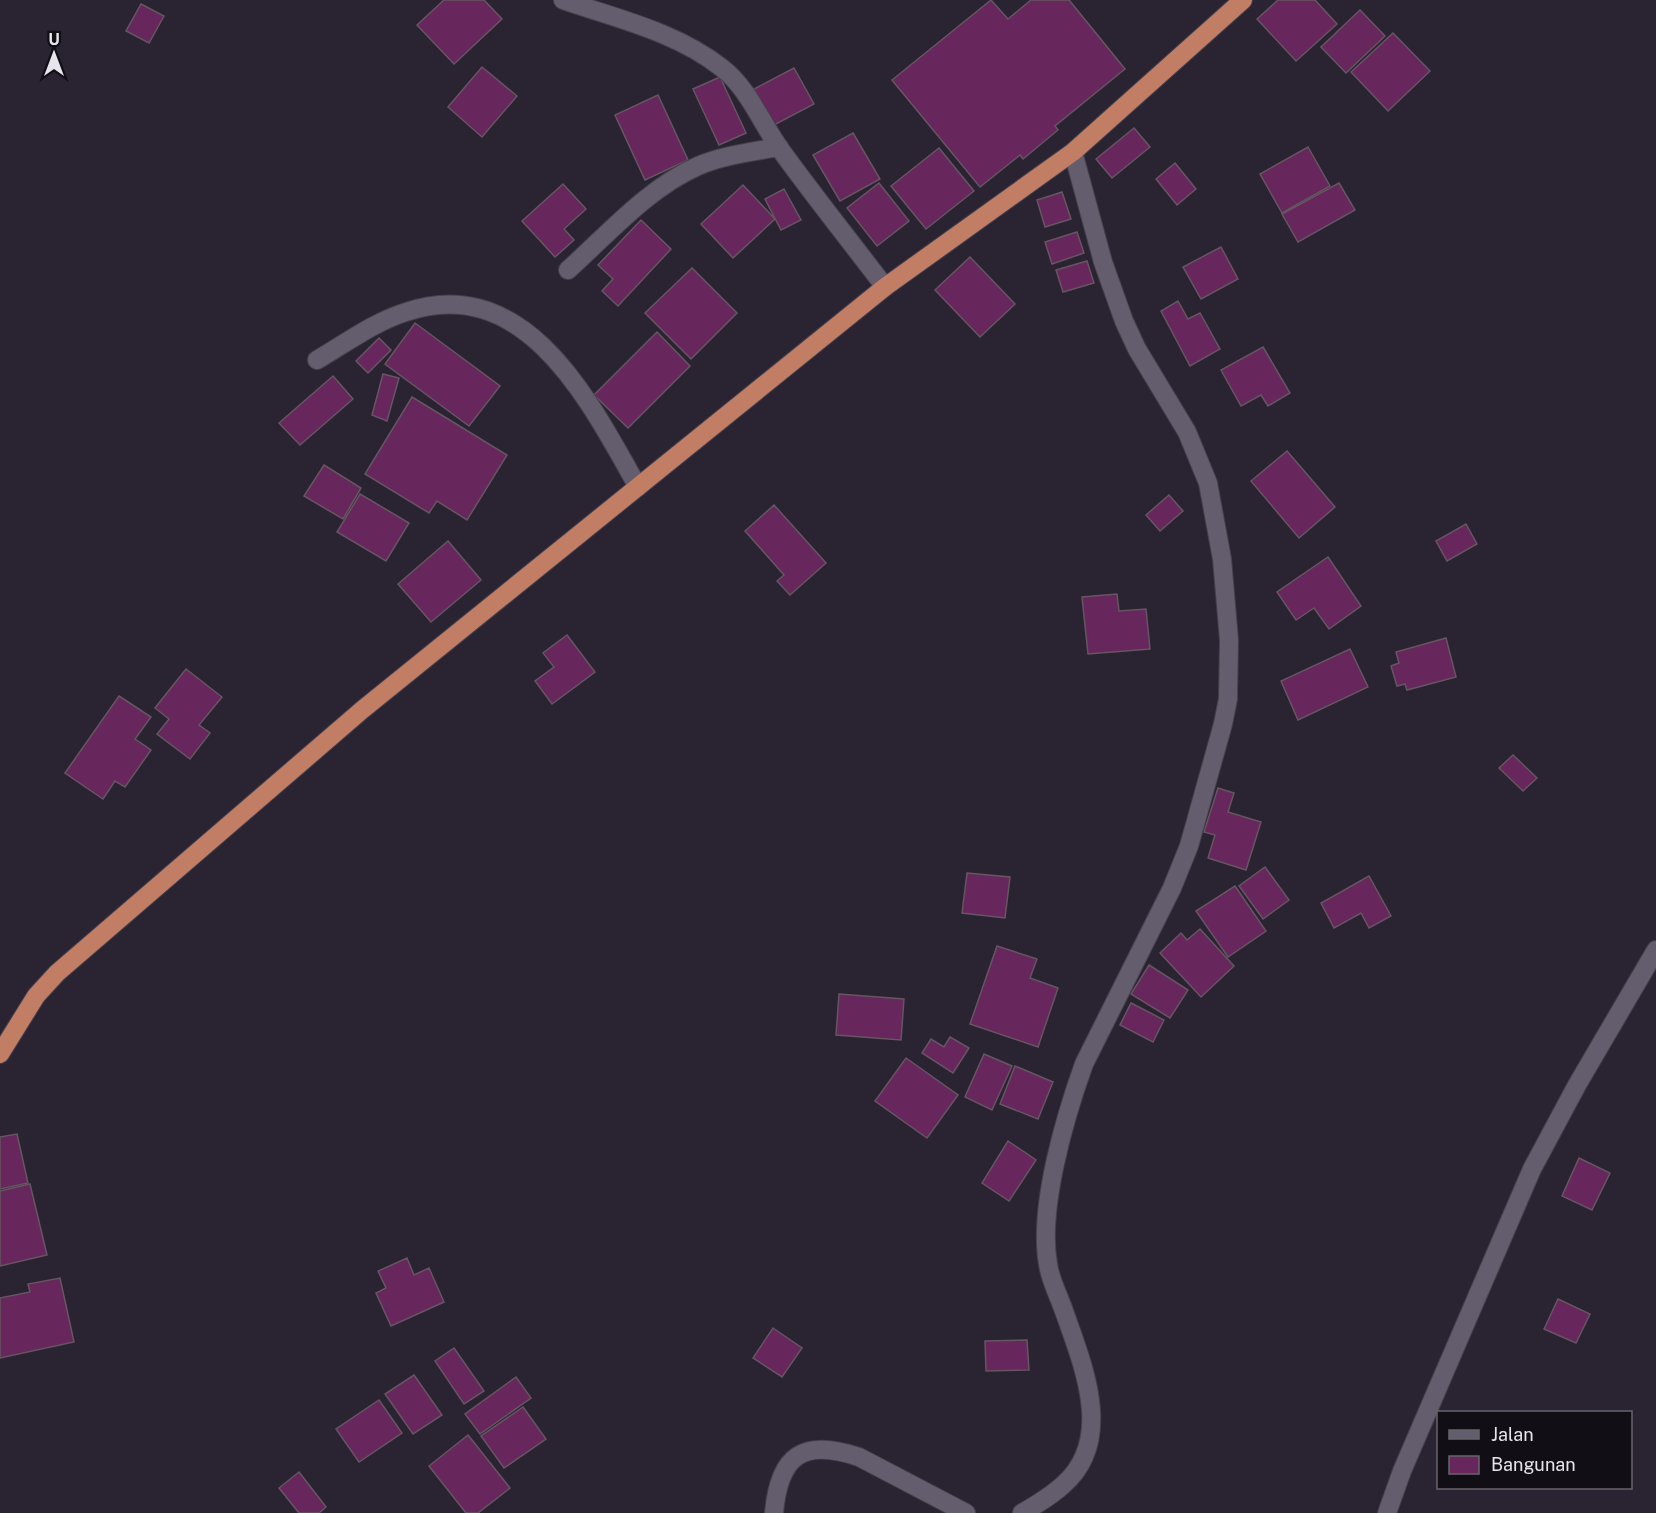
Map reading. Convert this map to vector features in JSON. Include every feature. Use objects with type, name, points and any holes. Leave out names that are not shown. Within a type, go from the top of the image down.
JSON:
[{"type":"highway","points":[[0,1054],[36,996],[92,940],[362,710],[885,287],[1073,152],[1243,0]]},
{"type":"street","points":[[563,0],[654,32],[696,51],[723,68],[744,92],[779,147],[885,287]]},
{"type":"street","points":[[568,270],[649,197],[673,179],[698,166],[730,155],[779,147]]},
{"type":"street","points":[[1022,1513],[1064,1485],[1077,1471],[1088,1449],[1092,1425],[1089,1390],[1079,1353],[1048,1265],[1045,1230],[1057,1159],[1073,1094],[1084,1064],[1172,888],[1189,846],[1227,699],[1229,640],[1222,559],[1208,483],[1187,432],[1137,349],[1124,321],[1102,262],[1073,152]]},
{"type":"street","points":[[317,360],[405,312],[428,306],[452,305],[490,314],[529,335],[547,348],[566,369],[596,411],[638,487]]},
{"type":"street","points":[[1387,1513],[1402,1471],[1532,1169],[1577,1085],[1656,950]]},
{"type":"street","points":[[774,1513],[775,1496],[786,1465],[804,1451],[814,1449],[843,1451],[860,1457],[966,1513]]},
{"type":"building","points":[[444,0],[484,0],[502,19],[454,64],[417,25]]},
{"type":"building","points":[[991,0],[1008,19],[1031,0],[1069,0],[1125,69],[1055,126],[1058,130],[1023,159],[1020,155],[980,187],[892,80]]},
{"type":"building","points":[[1278,0],[1315,0],[1337,24],[1296,61],[1257,19]]},
{"type":"building","points":[[141,4],[164,16],[149,43],[126,31]]},
{"type":"building","points":[[1360,10],[1385,36],[1346,73],[1321,47]]},
{"type":"building","points":[[1393,33],[1430,71],[1388,111],[1351,72]]},
{"type":"building","points":[[482,67],[517,96],[482,137],[448,107]]},
{"type":"building","points":[[794,68],[814,104],[774,125],[754,89]]},
{"type":"building","points":[[720,77],[746,133],[719,145],[693,89]]},
{"type":"building","points":[[658,95],[688,160],[645,180],[615,115]]},
{"type":"building","points":[[1134,128],[1150,147],[1112,178],[1096,159]]},
{"type":"building","points":[[853,133],[880,179],[840,201],[813,155]]},
{"type":"building","points":[[1308,147],[1330,186],[1282,213],[1260,174]]},
{"type":"building","points":[[939,148],[974,191],[926,229],[891,186]]},
{"type":"building","points":[[1175,163],[1196,189],[1177,205],[1156,179]]},
{"type":"building","points":[[879,183],[909,221],[877,246],[847,208]]},
{"type":"building","points":[[1339,183],[1355,210],[1298,242],[1282,214]]},
{"type":"building","points":[[563,184],[586,209],[564,229],[574,240],[555,257],[522,221]]},
{"type":"building","points":[[743,185],[775,219],[733,258],[701,224]]},
{"type":"building","points":[[784,189],[801,220],[781,230],[765,199]]},
{"type":"building","points":[[1062,192],[1071,219],[1045,227],[1037,200]]},
{"type":"building","points":[[641,220],[671,249],[618,306],[602,291],[613,279],[598,265]]},
{"type":"building","points":[[1077,232],[1084,253],[1052,264],[1045,242]]},
{"type":"building","points":[[1221,247],[1238,279],[1201,299],[1183,267]]},
{"type":"building","points":[[970,257],[1015,304],[980,337],[935,290]]},
{"type":"building","points":[[1087,261],[1094,283],[1063,292],[1056,270]]},
{"type":"building","points":[[692,268],[737,313],[691,359],[645,313]]},
{"type":"building","points":[[1178,301],[1188,319],[1200,313],[1220,349],[1190,366],[1161,311]]},
{"type":"building","points":[[415,323],[500,386],[469,426],[385,364]]},
{"type":"building","points":[[657,332],[690,366],[628,428],[594,395]]},
{"type":"building","points":[[379,338],[391,350],[368,373],[356,361]]},
{"type":"building","points":[[1263,347],[1290,393],[1268,406],[1261,395],[1241,406],[1221,370]]},
{"type":"building","points":[[383,374],[399,378],[387,421],[372,415]]},
{"type":"building","points":[[333,376],[353,399],[300,445],[279,423]]},
{"type":"building","points":[[412,397],[507,455],[467,520],[437,501],[429,513],[365,474]]},
{"type":"building","points":[[1287,451],[1335,507],[1299,538],[1251,481]]},
{"type":"building","points":[[324,465],[361,488],[343,519],[304,496]]},
{"type":"building","points":[[360,494],[409,523],[386,561],[337,532]]},
{"type":"building","points":[[1169,495],[1183,511],[1160,531],[1146,515]]},
{"type":"building","points":[[774,505],[826,563],[790,595],[777,581],[784,575],[745,531]]},
{"type":"building","points":[[1466,524],[1477,544],[1447,561],[1436,541]]},
{"type":"building","points":[[448,541],[481,580],[431,622],[398,584]]},
{"type":"building","points":[[1328,557],[1361,606],[1329,629],[1314,608],[1296,620],[1277,592]]},
{"type":"building","points":[[1117,594],[1119,611],[1146,609],[1150,649],[1088,654],[1082,597]]},
{"type":"building","points":[[567,635],[595,672],[552,704],[535,681],[554,667],[543,653]]},
{"type":"building","points":[[1446,638],[1456,677],[1407,690],[1405,684],[1397,686],[1391,666],[1399,663],[1396,652]]},
{"type":"building","points":[[1350,649],[1368,687],[1298,720],[1281,681]]},
{"type":"building","points":[[186,669],[222,697],[199,725],[210,733],[190,759],[157,734],[169,719],[155,708]]},
{"type":"building","points":[[119,696],[151,717],[135,739],[151,750],[125,787],[115,781],[103,799],[65,773]]},
{"type":"building","points":[[1513,755],[1537,778],[1523,791],[1499,768]]},
{"type":"building","points":[[1218,788],[1234,793],[1228,812],[1261,822],[1246,870],[1208,858],[1215,835],[1204,832]]},
{"type":"building","points":[[1265,867],[1289,900],[1263,919],[1239,886]]},
{"type":"building","points":[[967,873],[1010,877],[1005,918],[962,913]]},
{"type":"building","points":[[1369,876],[1391,916],[1369,928],[1361,913],[1334,928],[1321,903]]},
{"type":"building","points":[[1235,886],[1266,931],[1228,957],[1196,911]]},
{"type":"building","points":[[1200,929],[1234,966],[1201,997],[1160,953],[1181,933],[1187,940]]},
{"type":"building","points":[[997,946],[1037,959],[1030,978],[1058,988],[1038,1047],[970,1024]]},
{"type":"building","points":[[1149,965],[1188,990],[1170,1018],[1131,994]]},
{"type":"building","points":[[839,994],[904,999],[901,1040],[836,1035]]},
{"type":"building","points":[[1131,1003],[1164,1020],[1153,1042],[1120,1025]]},
{"type":"building","points":[[950,1037],[969,1048],[953,1073],[922,1053],[931,1039],[944,1047]]},
{"type":"building","points":[[984,1054],[1012,1066],[992,1110],[965,1097]]},
{"type":"building","points":[[906,1058],[958,1095],[927,1138],[875,1101]]},
{"type":"building","points":[[1015,1066],[1053,1082],[1038,1119],[1000,1104]]},
{"type":"building","points":[[17,1134],[28,1183],[0,1189],[0,1137]]},
{"type":"building","points":[[1008,1141],[1036,1160],[1009,1201],[982,1183]]},
{"type":"building","points":[[1579,1158],[1610,1173],[1592,1210],[1562,1196]]},
{"type":"building","points":[[30,1184],[47,1255],[0,1266],[0,1191]]},
{"type":"building","points":[[407,1258],[414,1275],[429,1268],[444,1302],[391,1326],[376,1293],[386,1288],[378,1271]]},
{"type":"building","points":[[60,1278],[74,1342],[0,1358],[0,1298],[30,1292],[28,1284]]},
{"type":"building","points":[[1558,1299],[1590,1314],[1576,1343],[1544,1329]]},
{"type":"building","points":[[773,1328],[802,1348],[782,1377],[753,1358]]},
{"type":"building","points":[[1027,1340],[1029,1370],[986,1371],[985,1341]]},
{"type":"building","points":[[454,1348],[484,1391],[464,1404],[435,1361]]},
{"type":"building","points":[[414,1375],[442,1415],[413,1434],[385,1394]]},
{"type":"building","points":[[516,1377],[531,1398],[480,1434],[465,1414]]},
{"type":"building","points":[[379,1400],[402,1433],[359,1462],[336,1429]]},
{"type":"building","points":[[523,1407],[546,1439],[504,1468],[481,1436]]},
{"type":"building","points":[[468,1435],[510,1488],[478,1513],[466,1513],[429,1466]]},
{"type":"building","points":[[299,1472],[326,1507],[319,1513],[299,1513],[279,1488]]}]
